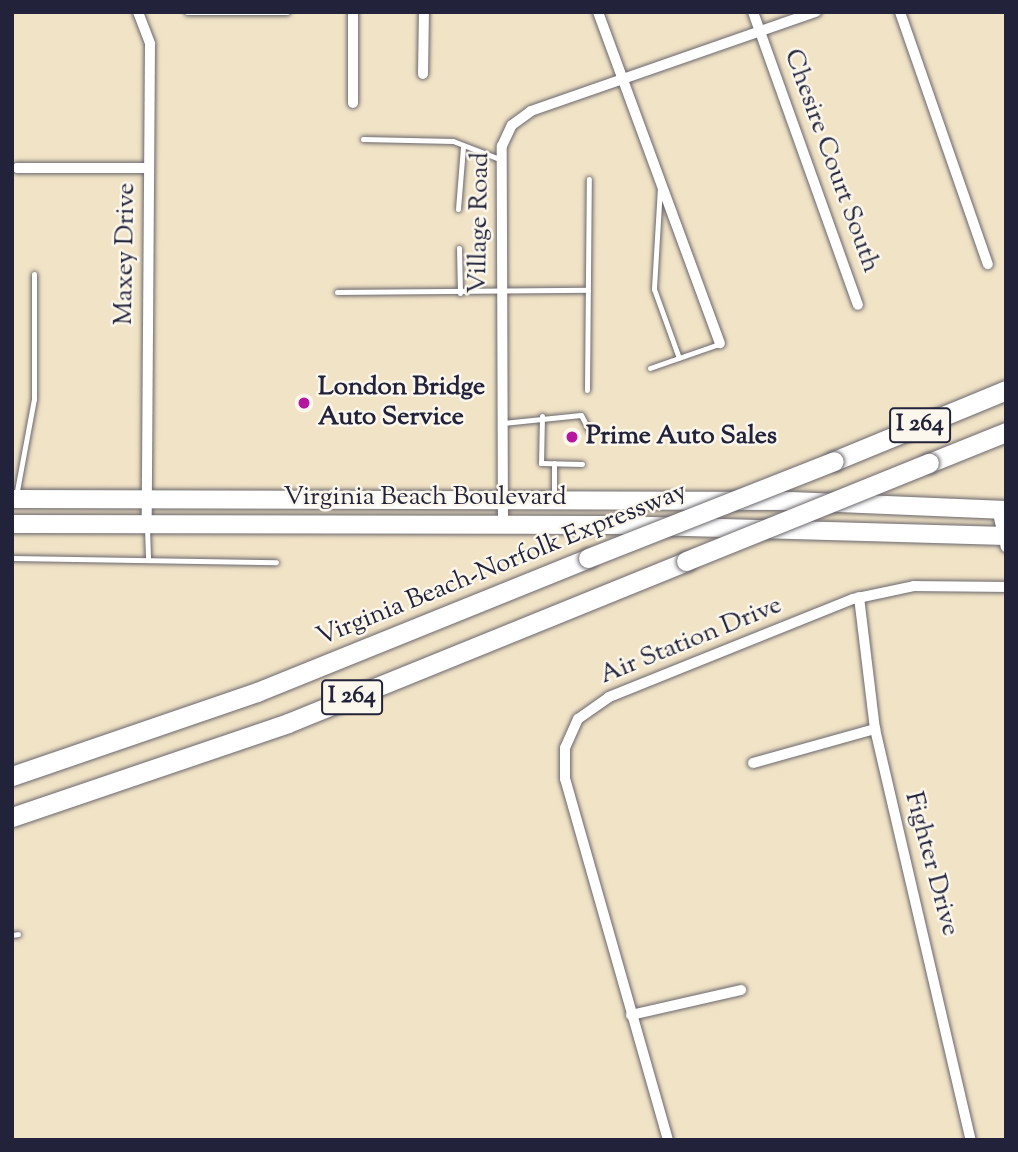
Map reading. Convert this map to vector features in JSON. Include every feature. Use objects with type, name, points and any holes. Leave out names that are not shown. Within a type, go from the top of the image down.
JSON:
[{"type":"highway","name":"Virginia Beach-Norfolk Expressway","points":[[12,776],[257,692],[1006,390]]},
{"type":"highway","name":"I 264","points":[[12,817],[288,723],[1006,432]]},
{"type":"main road","name":"Virginia Beach Boulevard","points":[[14,499],[554,500],[1002,510]]},
{"type":"main road","name":"Virginia Beach Boulevard","points":[[12,524],[503,523],[1005,540]]},
{"type":"street","points":[[353,12],[353,103]]},
{"type":"street","points":[[423,74],[424,12]]},
{"type":"street","points":[[598,12],[720,343]]},
{"type":"street","name":"Chesire Court South","points":[[753,12],[858,305]]},
{"type":"street","name":"Village Road","points":[[503,523],[502,160],[505,135],[520,117],[816,12]]},
{"type":"street","points":[[900,12],[988,264]]},
{"type":"street","name":"Maxey Drive","points":[[142,14],[150,44],[147,524]]},
{"type":"street","points":[[17,168],[149,168]]},
{"type":"street","points":[[1002,510],[1005,540]]},
{"type":"street","name":"Air Station Drive","points":[[668,1140],[565,779],[570,734],[609,697],[859,597],[914,586],[1006,587]]},
{"type":"street","name":"Fighter Drive","points":[[859,597],[875,729],[971,1140]]},
{"type":"street","points":[[753,762],[875,729]]},
{"type":"street","points":[[631,1015],[741,990]]},
{"type":"lane","points":[[187,12],[287,12]]},
{"type":"lane","points":[[363,139],[428,138],[502,160]]},
{"type":"lane","points":[[458,209],[463,147]]},
{"type":"lane","points":[[587,390],[589,179]]},
{"type":"lane","points":[[661,184],[654,289],[679,358]]},
{"type":"lane","points":[[458,248],[460,293]]},
{"type":"lane","points":[[14,499],[34,399],[34,274]]},
{"type":"lane","points":[[337,292],[502,293],[588,290]]},
{"type":"lane","points":[[650,368],[720,343]]},
{"type":"lane","points":[[503,422],[542,416],[581,415],[589,430]]},
{"type":"lane","points":[[542,416],[541,463],[582,464]]},
{"type":"lane","points":[[554,463],[554,500]]},
{"type":"lane","points":[[147,524],[148,560]]},
{"type":"lane","points":[[12,558],[276,562]]},
{"type":"place","name":"London Bridge Auto Service","points":[[304,403]]},
{"type":"place","name":"Prime Auto Sales","points":[[572,437]]}]
